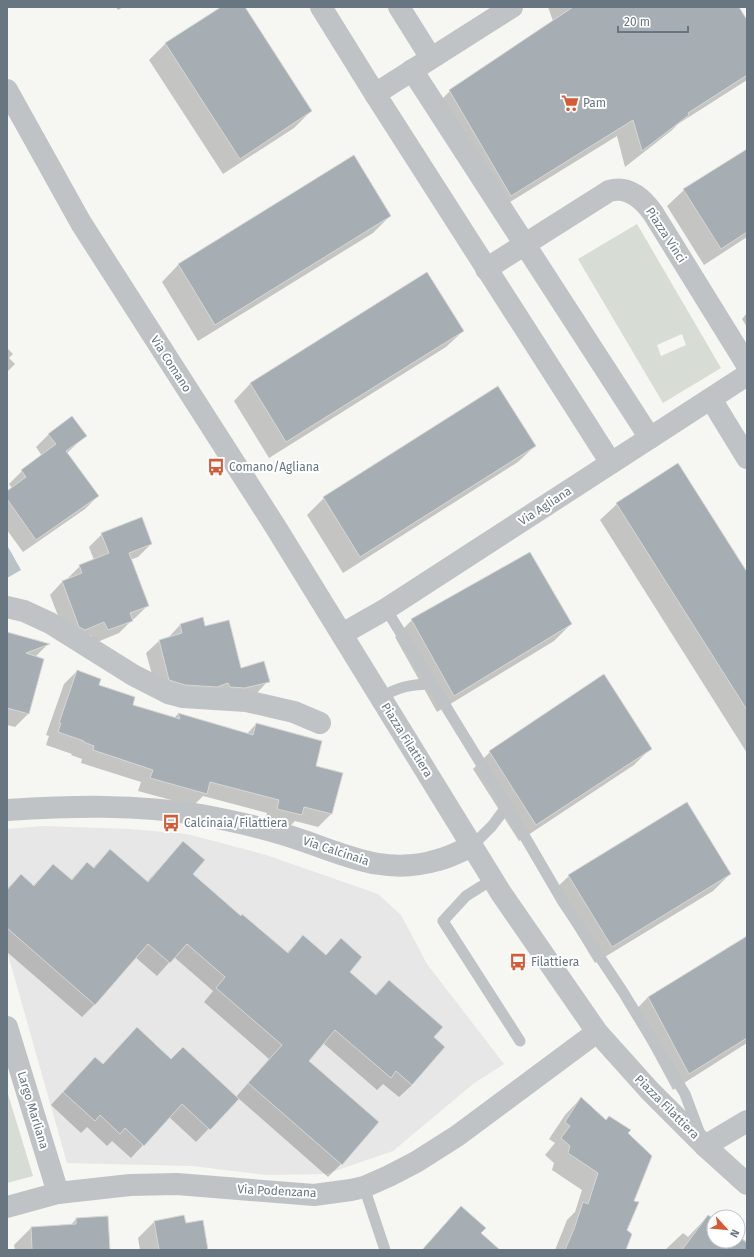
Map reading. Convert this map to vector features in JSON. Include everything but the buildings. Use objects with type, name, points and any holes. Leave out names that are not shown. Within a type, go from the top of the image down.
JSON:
[{"type":"street","points":[[321,7],[486,269],[611,463]]},
{"type":"street","points":[[399,7],[431,58]]},
{"type":"street","points":[[375,94],[512,7]]},
{"type":"street","points":[[412,70],[650,438]]},
{"type":"street","name":"Via Comano","points":[[7,90],[81,223],[271,519],[342,634]]},
{"type":"street","name":"Piazza Vinci","points":[[486,269],[609,191],[621,189],[635,194],[643,200],[653,213],[747,365]]},
{"type":"street","name":"Via Agliana","points":[[342,634],[386,609],[747,375]]},
{"type":"street","points":[[710,399],[747,458]]},
{"type":"street","points":[[7,607],[24,611],[50,623],[133,675],[168,693],[183,697],[246,701],[294,712],[320,723]]},
{"type":"street","name":"Piazza Filattiera","points":[[342,634],[493,879],[597,1032],[650,1091],[705,1146]]},
{"type":"street","name":"Via Calcinaia","points":[[7,810],[95,806],[146,809],[199,815],[254,826],[298,839],[360,861],[400,866],[440,860],[472,846]]},
{"type":"street","name":"Largo Marliana","points":[[7,1027],[58,1193]]},
{"type":"street","name":"Via Podenzana","points":[[7,1207],[58,1193],[130,1185],[177,1184],[314,1195],[364,1187],[411,1165],[457,1136],[597,1032]]},
{"type":"street","points":[[747,1121],[705,1146],[747,1184]]},
{"type":"lane","name":"Piazza Filattiera","points":[[386,609],[507,806],[563,902],[623,992],[685,1094],[705,1146]]},
{"type":"lane","points":[[381,697],[408,685],[432,684]]},
{"type":"lane","points":[[472,846],[492,826],[507,806]]},
{"type":"lane","points":[[493,879],[466,896],[444,921],[520,1041]]},
{"type":"lane","points":[[364,1187],[385,1250]]},
{"type":"shaded area","points":[[637,224],[721,368],[663,403],[578,259]],"holes":[[[682,334],[686,345],[661,356],[657,345]]]},
{"type":"shaded area","points":[[7,545],[21,570],[7,578]]},
{"type":"shaded area","points":[[43,826],[129,829],[187,834],[266,855],[378,894],[401,915],[427,964],[504,1064],[473,1084],[393,1151],[326,1174],[267,1175],[192,1166],[67,1163],[7,951],[7,829]]},
{"type":"shaded area","points":[[7,1091],[33,1176],[7,1183]]},
{"type":"place","name":"Pam","points":[[570,103]]},
{"type":"place","name":"Comano/Agliana","points":[[216,467]]},
{"type":"place","name":"Calcinaia/Filattiera","points":[[171,823]]},
{"type":"place","name":"Filattiera","points":[[518,962]]}]
